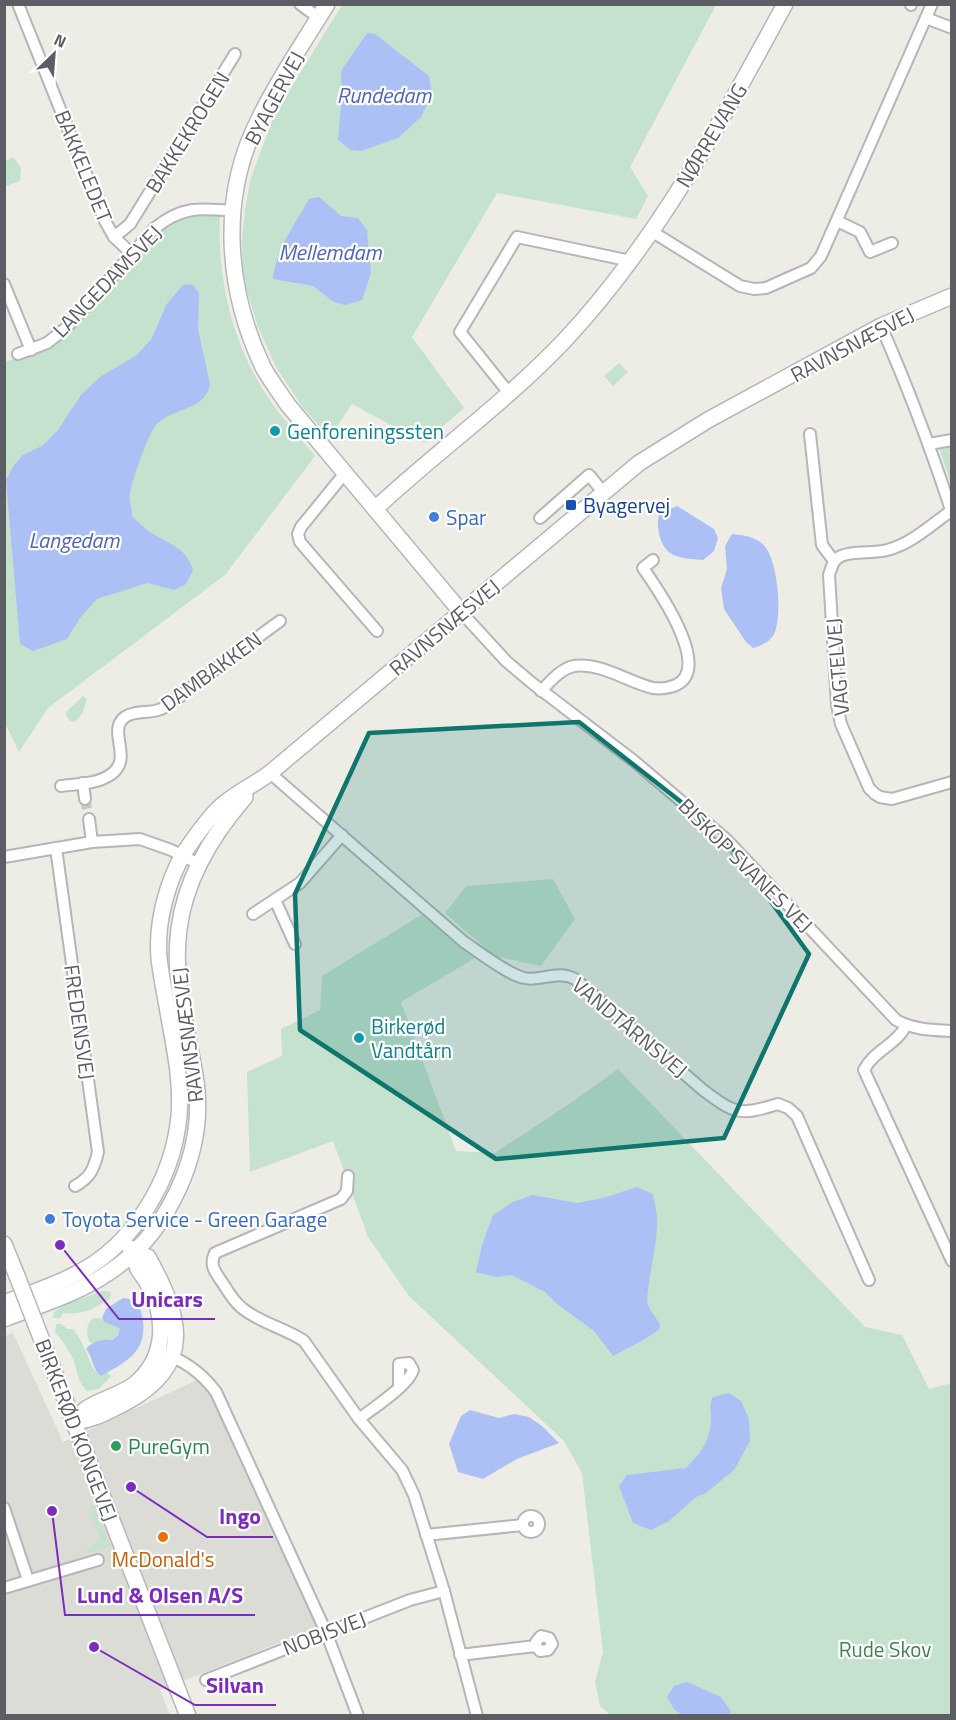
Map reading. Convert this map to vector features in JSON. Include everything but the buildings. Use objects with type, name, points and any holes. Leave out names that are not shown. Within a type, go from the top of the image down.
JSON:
[{"type":"main road","name":"NØRREVANG","points":[[375,509],[509,393],[572,332],[597,304],[631,261],[706,145],[785,4]]},
{"type":"main road","name":"BYAGERVEJ","points":[[323,11],[259,118],[246,147],[238,176],[233,211],[234,278],[250,338],[264,369],[288,405],[462,613]]},
{"type":"main road","name":"RAVNSNÆSVEJ","points":[[4,1303],[77,1274],[99,1260],[124,1239],[147,1208],[163,1176],[174,1144],[179,1115],[180,1088],[159,956],[161,921],[166,900],[183,855],[219,808],[270,773],[639,463],[708,420],[881,326],[951,296]]},
{"type":"main road","name":"RAVNSNÆSVEJ","points":[[4,1319],[88,1285],[110,1272],[143,1244],[166,1214],[180,1187],[190,1160],[196,1128],[196,1084],[177,982],[179,928],[190,886],[199,864],[228,816],[256,783]]},
{"type":"main road","points":[[74,1422],[85,1410],[134,1385],[166,1354],[160,1314],[151,1289],[137,1267],[134,1252],[124,1239]]},
{"type":"main road","name":"BIRKERØD KONGEVEJ","points":[[4,1245],[188,1716]]},
{"type":"street","name":"BAKKELEDET","points":[[18,4],[105,221],[114,237],[132,254]]},
{"type":"street","name":"BYAGERVEJ","points":[[300,4],[323,11]]},
{"type":"street","points":[[651,231],[740,286],[754,289],[766,288],[811,268],[821,256],[932,4]]},
{"type":"street","points":[[926,18],[951,28]]},
{"type":"street","name":"BAKKEKROGEN","points":[[114,237],[130,224],[235,54]]},
{"type":"street","name":"LANGEDAMSVEJ","points":[[18,354],[47,343],[66,328],[155,228],[168,217],[182,211],[199,209],[233,211]]},
{"type":"street","points":[[837,221],[860,232],[870,252],[892,243]]},
{"type":"street","points":[[509,393],[460,332],[517,237],[631,261]]},
{"type":"street","points":[[4,284],[31,350]]},
{"type":"street","points":[[810,434],[822,545],[834,561],[846,554],[885,551],[899,546],[951,512],[929,444],[903,375],[881,326]]},
{"type":"street","points":[[929,444],[951,440]]},
{"type":"street","points":[[345,473],[301,527],[298,534],[300,542],[377,632]]},
{"type":"street","points":[[540,518],[590,475],[603,492]]},
{"type":"street","points":[[541,691],[564,669],[583,666],[656,688],[669,688],[680,683],[689,669],[689,659],[674,617],[659,589],[643,568],[653,560]]},
{"type":"street","name":"VAGTELVEJ","points":[[834,561],[830,575],[837,705],[841,724],[869,788],[880,797],[892,799],[951,782]]},
{"type":"street","name":"BISKOP SVANES VEJ","points":[[462,613],[506,661],[541,691],[634,761],[727,840],[896,1020],[922,1029],[951,1031]]},
{"type":"street","name":"DAMBAKKEN","points":[[61,786],[104,779],[111,775],[121,761],[122,752],[118,731],[123,719],[128,715],[161,710],[280,621]]},
{"type":"street","name":"VANDTÅRNSVEJ","points":[[270,773],[464,942],[483,955],[526,979],[560,974],[574,979],[703,1090],[726,1107],[740,1112],[752,1112],[778,1104],[797,1116],[870,1280]]},
{"type":"street","points":[[83,783],[85,800]]},
{"type":"street","points":[[89,819],[92,842]]},
{"type":"street","points":[[254,914],[300,883],[342,835]]},
{"type":"street","points":[[4,857],[92,842],[140,839],[183,855],[199,864]]},
{"type":"street","name":"FREDENSVEJ","points":[[56,848],[98,1152],[94,1169],[86,1180],[75,1186]]},
{"type":"street","points":[[275,900],[295,945]]},
{"type":"street","points":[[906,1025],[901,1036],[870,1059],[864,1070],[951,1261]]},
{"type":"street","points":[[348,1176],[347,1191],[341,1199],[215,1253],[211,1260],[213,1269],[241,1308],[304,1341],[359,1419],[402,1470],[414,1495],[444,1592],[477,1716]]},
{"type":"street","points":[[166,1354],[190,1365],[205,1377],[216,1392],[326,1632],[358,1716]]},
{"type":"street","points":[[359,1419],[399,1386]]},
{"type":"street","points":[[4,1508],[28,1580]]},
{"type":"street","points":[[426,1535],[523,1525]]},
{"type":"street","points":[[4,1588],[98,1560]]},
{"type":"street","name":"NOBISVEJ","points":[[206,1680],[410,1600],[444,1592]]},
{"type":"street","points":[[460,1655],[536,1646]]},
{"type":"highlighted area","points":[[579,722],[722,834],[809,954],[724,1138],[496,1159],[300,1030],[295,894],[369,733]]},
{"type":"shaded area","points":[[13,1333],[63,1442],[197,1380],[210,1394],[219,1409],[319,1627],[160,1690],[170,1715],[5,1715],[4,1336]]},
{"type":"green space","points":[[342,5],[716,5],[630,167],[648,196],[636,219],[497,193],[412,337],[464,408],[424,443],[352,404],[329,438],[301,405],[276,367],[258,327],[243,278],[242,240],[251,177],[275,114]]},
{"type":"green space","points":[[13,157],[21,168],[20,181],[6,186],[5,161]]},
{"type":"green space","points":[[196,213],[220,215],[221,265],[237,336],[258,381],[271,402],[315,456],[225,575],[48,708],[19,752],[4,721],[4,362],[41,350],[73,328],[159,231],[177,220]]},
{"type":"green space","points":[[619,363],[628,372],[613,386],[604,376]]},
{"type":"green space","points":[[951,445],[951,485],[939,447]]},
{"type":"green space","points":[[83,696],[87,699],[84,709],[77,720],[74,722],[69,720],[67,711]]},
{"type":"green space","points":[[553,879],[575,919],[541,966],[494,956],[445,913],[466,886]]},
{"type":"green space","name":"Rude Skov","points":[[426,912],[477,957],[401,1002],[456,1151],[495,1153],[618,1069],[865,1327],[902,1335],[929,1389],[951,1383],[951,1715],[611,1716],[600,1706],[595,1682],[603,1652],[582,1473],[564,1441],[409,1296],[368,1237],[333,1141],[250,1172],[247,1072],[282,1056],[281,1029],[320,1010],[322,976]]},
{"type":"green space","points":[[103,1291],[111,1292],[110,1299],[88,1310],[63,1313],[60,1318],[53,1318],[54,1312],[66,1304]]},
{"type":"green space","points":[[93,1318],[99,1318],[121,1328],[119,1333],[113,1339],[105,1342],[90,1343],[87,1330]]},
{"type":"green space","points":[[56,1324],[73,1329],[95,1371],[106,1371],[111,1376],[99,1389],[87,1391],[82,1385],[72,1357],[55,1333]]},
{"type":"green space","points":[[93,1505],[111,1546],[88,1553],[86,1550],[92,1548],[100,1537],[89,1511],[86,1514]]},
{"type":"water","name":"Rundedam","points":[[367,33],[375,34],[429,76],[432,94],[421,117],[398,138],[361,151],[351,150],[338,140],[342,95],[341,71]]},
{"type":"water","name":"Mellemdam","points":[[319,197],[341,216],[358,218],[367,230],[371,273],[362,300],[345,305],[334,302],[313,286],[273,279],[278,258],[292,228],[309,199]]},
{"type":"water","name":"Langedam","points":[[190,284],[199,293],[198,329],[210,384],[207,393],[196,404],[171,414],[154,428],[141,457],[130,496],[132,516],[147,530],[181,551],[191,563],[193,571],[186,584],[174,590],[147,583],[97,599],[80,618],[67,639],[33,651],[20,644],[6,480],[14,465],[23,455],[42,446],[58,430],[81,395],[100,377],[137,355],[152,338],[166,305],[183,285]]},
{"type":"water","points":[[677,506],[714,529],[718,538],[714,551],[703,560],[670,553],[663,545],[658,529],[659,514]]},
{"type":"water","points":[[732,534],[750,537],[763,544],[770,556],[776,577],[778,613],[775,632],[766,643],[753,648],[746,642],[724,609],[721,588],[727,569],[725,546]]},
{"type":"water","points":[[637,1187],[653,1194],[656,1210],[656,1235],[647,1300],[660,1328],[623,1351],[613,1356],[594,1331],[557,1304],[545,1292],[512,1275],[495,1277],[476,1272],[482,1245],[493,1215],[513,1202],[533,1195],[577,1203],[603,1198]]},
{"type":"water","points":[[123,1298],[130,1299],[140,1307],[143,1321],[141,1341],[132,1356],[101,1376],[86,1349],[94,1343],[112,1340],[118,1335],[120,1328],[104,1322],[102,1318],[106,1309]]},
{"type":"water","points":[[729,1393],[741,1401],[749,1419],[750,1441],[734,1470],[706,1493],[696,1497],[669,1521],[651,1530],[633,1523],[619,1486],[627,1475],[686,1468],[706,1441],[710,1429],[710,1406],[713,1397]]},
{"type":"water","points":[[470,1410],[499,1418],[514,1414],[529,1417],[559,1443],[517,1459],[483,1479],[458,1472],[449,1444],[461,1416]]},
{"type":"water","points":[[687,1682],[721,1697],[731,1711],[729,1715],[682,1715],[674,1709],[667,1697],[674,1686]]},
{"type":"tunnel","points":[[85,799],[89,819]]},
{"type":"place","name":"Genforeningssten","points":[[275,431]]},
{"type":"place","name":"Byagervej","points":[[571,505]]},
{"type":"place","name":"Spar","points":[[434,517]]},
{"type":"place","name":"Birkerød Vandtårn","points":[[359,1038]]},
{"type":"place","name":"Toyota Service - Green Garage","points":[[50,1219]]},
{"type":"place","name":"Unicars","points":[[60,1245]]},
{"type":"place","name":"PureGym","points":[[116,1446]]},
{"type":"place","name":"Ingo","points":[[131,1487]]},
{"type":"place","name":"Lund & Olsen A/S","points":[[52,1511]]},
{"type":"place","name":"McDonald's","points":[[163,1537]]},
{"type":"place","name":"Silvan","points":[[94,1647]]}]
